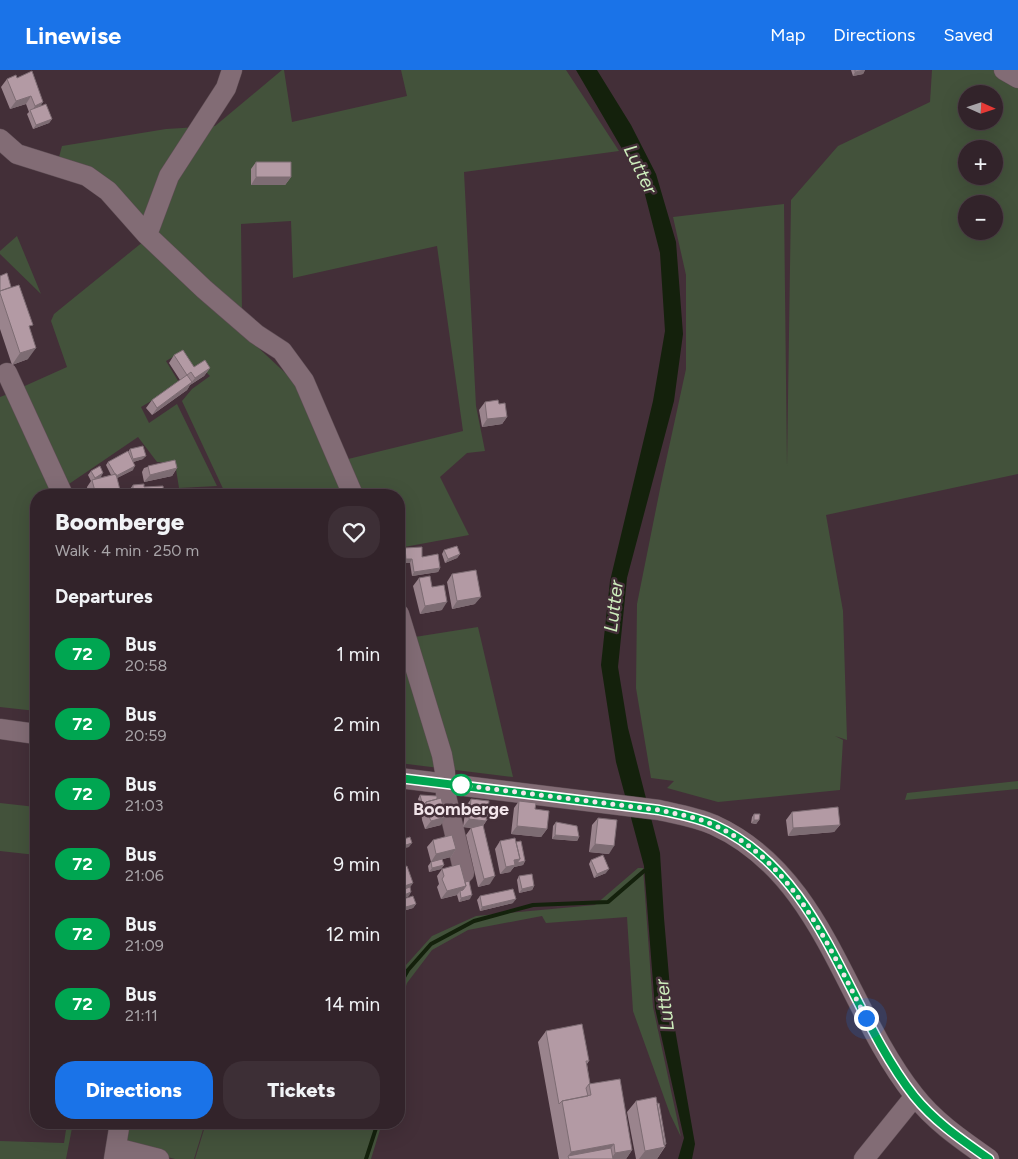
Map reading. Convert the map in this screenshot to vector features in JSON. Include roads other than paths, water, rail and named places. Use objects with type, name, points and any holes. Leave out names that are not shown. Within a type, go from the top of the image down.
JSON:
[{"type":"street","points":[[147,235],[169,176],[226,88],[232,70]]},
{"type":"street","points":[[1004,70],[1018,78]]},
{"type":"street","points":[[0,139],[17,154],[87,176],[108,191],[147,235],[204,289],[256,334],[282,351],[304,381],[350,489]]},
{"type":"street","points":[[7,373],[60,489]]},
{"type":"street","points":[[405,634],[442,755],[446,796],[464,873]]},
{"type":"street","points":[[0,730],[30,733]]},
{"type":"street","points":[[405,780],[659,810],[713,825],[739,839],[759,853],[784,877],[806,907],[827,941],[874,1034],[892,1065],[914,1096],[953,1134],[989,1159]]},
{"type":"street","points":[[864,1159],[914,1096]]},
{"type":"street","points":[[119,1129],[115,1154],[159,1159]]},
{"type":"water","name":"Lutter","points":[[576,70],[597,70],[631,125],[656,174],[676,242],[683,334],[674,401],[627,578],[618,667],[628,728],[660,853],[672,1012],[695,1144],[692,1159],[678,1159],[684,1138],[655,1008],[644,866],[616,762],[601,665],[610,581],[653,401],[665,331],[660,253],[642,183]]},
{"type":"waterway","points":[[405,975],[431,944],[474,921],[533,905],[608,902],[644,871],[648,871]]},
{"type":"waterway","points":[[366,1159],[376,1129]]},
{"type":"place","name":"Boomberge","points":[[461,785]]}]
